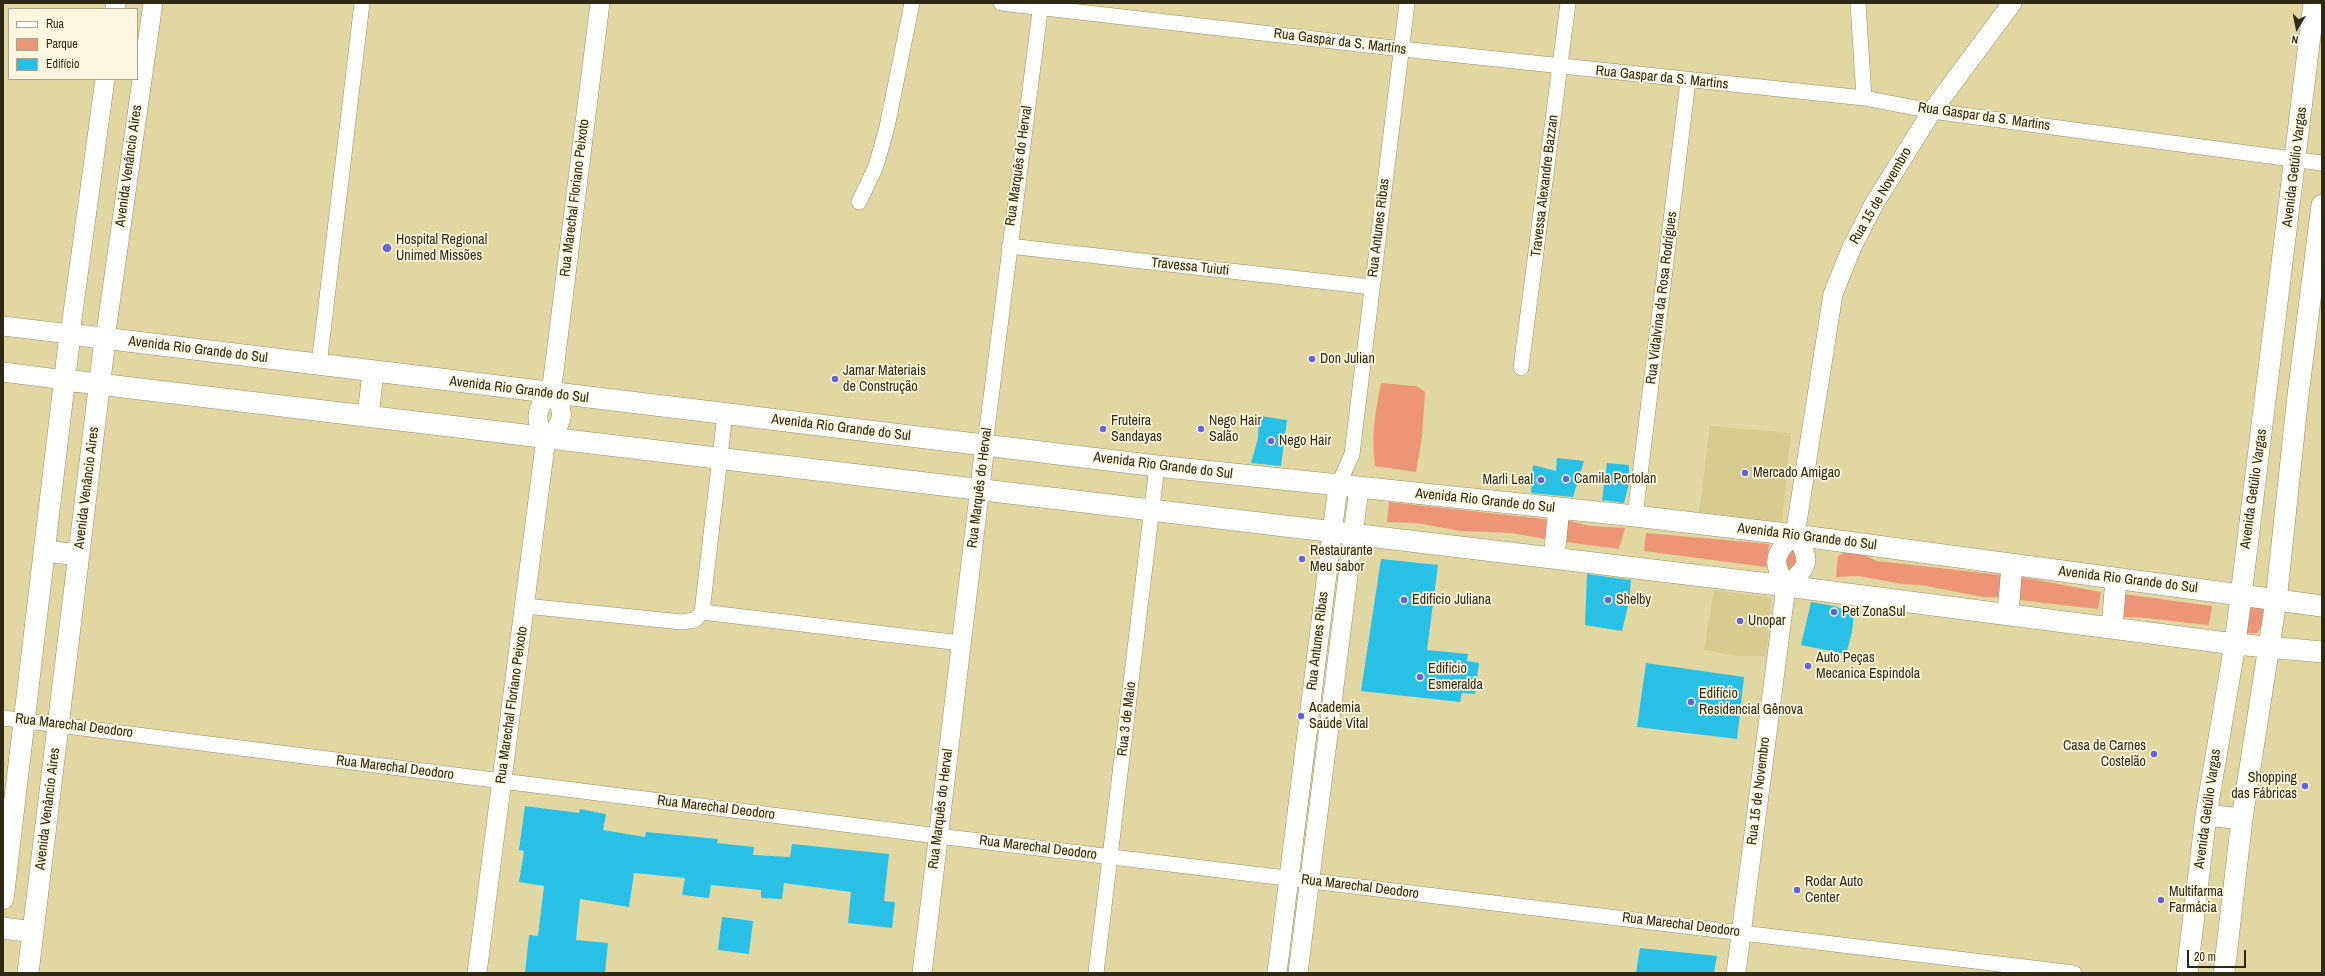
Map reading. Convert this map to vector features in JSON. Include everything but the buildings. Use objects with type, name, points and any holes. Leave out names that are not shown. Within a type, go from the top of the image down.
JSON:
[{"type":"main road","name":"Avenida Getúlio Vargas","points":[[2187,973],[2206,815],[2235,644],[2240,595],[2268,391],[2314,3]]},
{"type":"main road","points":[[2224,973],[2242,819],[2276,601],[2298,395],[2322,205]]},
{"type":"main road","name":"Avenida Rio Grande do Sul","points":[[70,334],[550,394],[1157,466],[1635,516],[1795,535],[2322,606]]},
{"type":"main road","points":[[3,899],[13,719],[44,551],[70,334]]},
{"type":"main road","name":"Avenida Venâncio Aires","points":[[28,973],[105,338]]},
{"type":"main road","points":[[368,416],[373,372]]},
{"type":"main road","points":[[65,380],[2008,613],[2235,644],[2270,646],[2322,652]]},
{"type":"main road","points":[[2268,391],[2298,395]]},
{"type":"main road","points":[[1554,558],[1559,508]]},
{"type":"main road","points":[[44,551],[79,555]]},
{"type":"main road","points":[[2008,613],[2012,565]]},
{"type":"main road","points":[[2112,627],[2116,579]]},
{"type":"main road","points":[[2206,815],[2242,819]]},
{"type":"main road","points":[[3,928],[33,932]]},
{"type":"street","name":"Avenida Venâncio Aires","points":[[105,338],[153,3]]},
{"type":"street","points":[[319,365],[362,3]]},
{"type":"street","name":"Rua Marechal Floriano Peixoto","points":[[550,394],[600,3]]},
{"type":"street","points":[[859,202],[876,166],[887,127],[912,3]]},
{"type":"street","name":"Rua Gaspar da S. Martins","points":[[1001,3],[1041,5],[1402,49],[1688,81],[1864,98],[1932,111],[2322,163]]},
{"type":"street","name":"Rua Antunes Ribas","points":[[1277,973],[1338,486],[1352,454],[1407,3]]},
{"type":"street","name":"Travessa Alexandre Bazzan","points":[[1521,368],[1568,3]]},
{"type":"street","points":[[1858,3],[1864,98]]},
{"type":"street","name":"Rua 15 de Novembro","points":[[1795,535],[1833,294],[1852,247],[1874,204],[1932,111],[2012,3]]},
{"type":"street","name":"Rua Marquês do Herval","points":[[922,973],[979,490],[1041,5]]},
{"type":"street","points":[[70,334],[105,80]]},
{"type":"street","name":"Rua Vidalvina da Rosa Rodrigues","points":[[1635,516],[1688,81]]},
{"type":"street","name":"Travessa Tuiuti","points":[[1009,246],[1372,287]]},
{"type":"street","name":"Avenida Rio Grande do Sul","points":[[3,326],[70,334]]},
{"type":"street","points":[[3,372],[65,380]]},
{"type":"street","points":[[546,438],[558,428],[561,416],[559,402],[550,394]]},
{"type":"street","points":[[525,606],[682,622],[694,620],[702,612],[725,414]]},
{"type":"street","name":"Rua Marechal Floriano Peixoto","points":[[477,973],[546,438]]},
{"type":"street","name":"Rua Antunes Ribas","points":[[1298,973],[1352,534],[1359,488],[1352,454]]},
{"type":"street","name":"Rua 3 de Maio","points":[[1096,973],[1157,466]]},
{"type":"street","points":[[1795,535],[1805,550],[1807,563],[1801,573],[1786,586],[1777,570],[1776,558],[1782,545],[1795,535]]},
{"type":"street","name":"Rua 15 de Novembro","points":[[1736,973],[1740,932],[1786,586]]},
{"type":"street","points":[[702,612],[961,643]]},
{"type":"street","name":"Rua Marechal Deodoro","points":[[13,719],[938,836],[2074,973]]},
{"type":"shaded area","name":"Mercado Amigao","points":[[1710,426],[1791,433],[1782,522],[1699,512]]},
{"type":"shaded area","name":"Unopar","points":[[1714,590],[1772,598],[1766,656],[1738,656],[1704,650]]},
{"type":"green space","points":[[1381,383],[1416,386],[1425,392],[1422,437],[1416,472],[1375,466],[1373,445],[1374,424]]},
{"type":"green space","points":[[1389,502],[1553,520],[1556,541],[1512,533],[1460,531],[1417,523],[1387,522]]},
{"type":"green space","points":[[1562,519],[1590,526],[1625,528],[1619,549],[1559,541]]},
{"type":"green space","points":[[1646,533],[1769,544],[1766,567],[1644,551]]},
{"type":"green space","points":[[1788,544],[1798,549],[1795,574],[1782,569]]},
{"type":"green space","points":[[1852,549],[1877,561],[2001,575],[1998,597],[1983,597],[1921,585],[1902,584],[1859,576],[1836,577],[1838,556]]},
{"type":"green space","points":[[2021,577],[2101,592],[2098,609],[2019,600]]},
{"type":"green space","points":[[2123,594],[2212,606],[2209,625],[2124,617]]},
{"type":"green space","points":[[2247,605],[2262,606],[2265,621],[2257,633],[2243,633]]},
{"type":"place","name":"Hospital Regional Unimed Missões","points":[[387,248]]},
{"type":"place","name":"Don Julian","points":[[1312,359]]},
{"type":"place","name":"Jamar Materiais de Construção","points":[[835,379]]},
{"type":"place","name":"Fruteira Sandayas","points":[[1103,429]]},
{"type":"place","name":"Nego Hair Salão","points":[[1201,429]]},
{"type":"place","name":"Nego Hair","points":[[1271,441]]},
{"type":"place","name":"Mercado Amigao","points":[[1745,473]]},
{"type":"place","name":"Camila Portolan","points":[[1566,479]]},
{"type":"place","name":"Marli Leal","points":[[1541,480]]},
{"type":"place","name":"Restaurante Meu sabor","points":[[1302,559]]},
{"type":"place","name":"Edifício Juliana","points":[[1404,600]]},
{"type":"place","name":"Shelby","points":[[1608,600]]},
{"type":"place","name":"Pet ZonaSul","points":[[1834,612]]},
{"type":"place","name":"Unopar","points":[[1740,621]]},
{"type":"place","name":"Auto Peças Mecanica Espindola","points":[[1808,666]]},
{"type":"place","name":"Edifício Esmeralda","points":[[1420,677]]},
{"type":"place","name":"Edifício Residencial Gênova","points":[[1691,702]]},
{"type":"place","name":"Academia Saúde Vital","points":[[1301,716]]},
{"type":"place","name":"Casa de Carnes Costelão","points":[[2154,754]]},
{"type":"place","name":"Shopping das Fábricas","points":[[2305,786]]},
{"type":"place","name":"Rodar Auto Center","points":[[1797,890]]},
{"type":"place","name":"Multifarma Farmácia","points":[[2161,900]]}]
